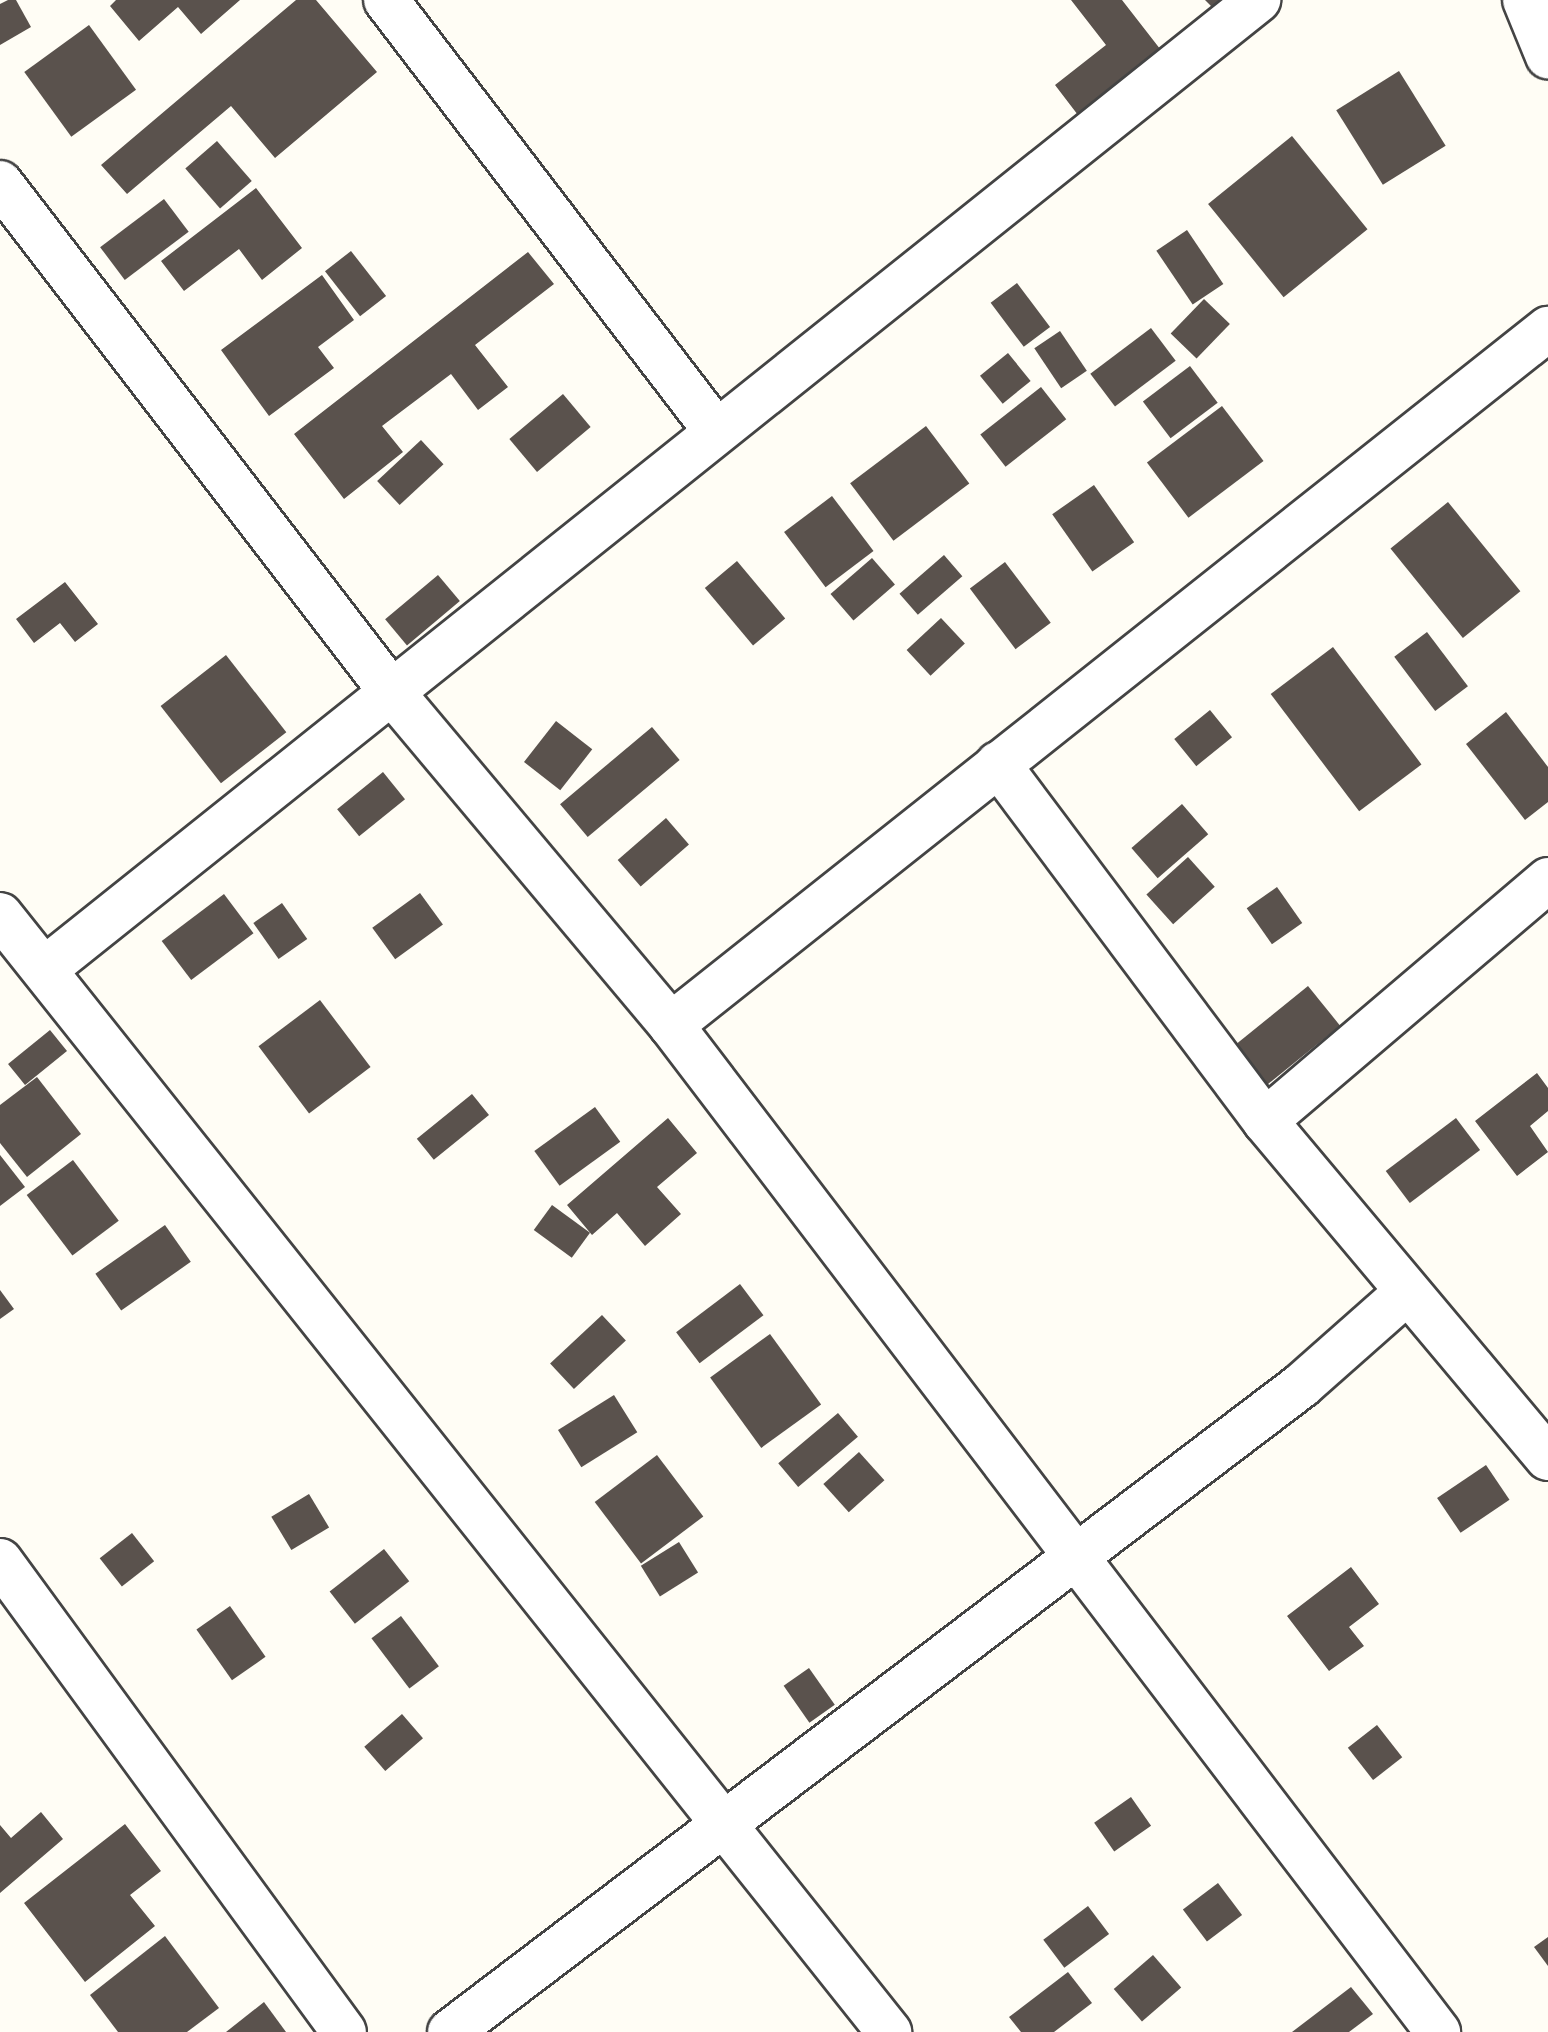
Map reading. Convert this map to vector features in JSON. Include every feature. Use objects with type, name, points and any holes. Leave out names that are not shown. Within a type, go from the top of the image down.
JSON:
[{"type":"street","points":[[386,0],[716,431]]},
{"type":"street","points":[[45,969],[390,690],[1258,0]]},
{"type":"street","points":[[1525,0],[1548,56]]},
{"type":"street","points":[[0,183],[390,690],[671,1025],[1079,1556],[1438,2032]]},
{"type":"street","points":[[671,1025],[1548,329]]},
{"type":"street","points":[[998,764],[1265,1121],[1406,1293],[1548,1458]]},
{"type":"street","points":[[1265,1121],[1548,880]]},
{"type":"street","points":[[0,915],[889,2032]]},
{"type":"street","points":[[450,2032],[1302,1385],[1406,1293]]},
{"type":"street","points":[[0,1561],[344,2032]]},
{"type":"building","points":[[16,0],[31,27],[0,45],[0,4]]},
{"type":"building","points":[[116,0],[240,0],[201,34],[178,7],[139,41],[110,6]]},
{"type":"building","points":[[296,0],[316,0],[377,72],[275,158],[231,106],[127,194],[101,165]]},
{"type":"building","points":[[1071,0],[1122,0],[1164,54],[1081,119],[1055,85],[1106,45]]},
{"type":"building","points":[[1205,0],[1222,0],[1213,8]]},
{"type":"building","points":[[89,25],[136,90],[71,137],[24,72]]},
{"type":"building","points":[[1399,71],[1446,146],[1383,185],[1336,110]]},
{"type":"building","points":[[1292,136],[1368,229],[1284,297],[1208,204]]},
{"type":"building","points":[[217,141],[252,181],[220,209],[185,169]]},
{"type":"building","points":[[256,188],[302,248],[262,280],[239,249],[184,291],[161,261]]},
{"type":"building","points":[[164,199],[189,232],[125,280],[100,247]]},
{"type":"building","points":[[1187,230],[1223,284],[1193,305],[1156,251]]},
{"type":"building","points":[[351,251],[386,296],[360,316],[325,271]]},
{"type":"building","points":[[528,252],[554,284],[475,345],[508,387],[478,410],[451,374],[382,426],[403,452],[344,499],[294,434]]},
{"type":"building","points":[[322,275],[354,320],[318,347],[334,368],[269,416],[221,350]]},
{"type":"building","points":[[1017,283],[1050,327],[1024,347],[991,303]]},
{"type":"building","points":[[1204,299],[1230,324],[1197,359],[1171,334]]},
{"type":"building","points":[[1151,328],[1176,361],[1115,406],[1090,374]]},
{"type":"building","points":[[1060,331],[1087,371],[1061,388],[1034,348]]},
{"type":"building","points":[[1008,353],[1031,381],[1003,404],[980,376]]},
{"type":"building","points":[[1190,366],[1218,403],[1171,438],[1143,402]]},
{"type":"building","points":[[1041,387],[1066,419],[1006,467],[980,434]]},
{"type":"building","points":[[563,394],[591,427],[537,472],[509,439]]},
{"type":"building","points":[[1222,406],[1264,461],[1188,518],[1147,463]]},
{"type":"building","points":[[926,426],[969,484],[893,541],[850,483]]},
{"type":"building","points":[[421,440],[444,464],[400,505],[377,481]]},
{"type":"building","points":[[1094,485],[1134,542],[1092,572],[1052,514]]},
{"type":"building","points":[[832,496],[874,551],[826,587],[784,532]]},
{"type":"building","points":[[1448,502],[1520,591],[1463,638],[1390,549]]},
{"type":"building","points":[[944,555],[962,576],[918,615],[899,594]]},
{"type":"building","points":[[872,558],[895,584],[853,620],[830,594]]},
{"type":"building","points":[[737,561],[785,618],[753,645],[705,588]]},
{"type":"building","points":[[1005,562],[1051,623],[1016,649],[970,588]]},
{"type":"building","points":[[438,575],[460,601],[407,645],[385,619]]},
{"type":"building","points":[[65,582],[98,624],[75,642],[60,623],[34,643],[16,619]]},
{"type":"building","points":[[941,618],[965,644],[930,676],[907,650]]},
{"type":"building","points":[[1427,632],[1468,686],[1435,711],[1394,657]]},
{"type":"building","points":[[1333,647],[1421,764],[1359,811],[1271,694]]},
{"type":"building","points":[[226,655],[286,732],[221,783],[161,706]]},
{"type":"building","points":[[1210,710],[1232,737],[1196,766],[1174,739]]},
{"type":"building","points":[[1506,712],[1548,767],[1548,802],[1525,820],[1466,744]]},
{"type":"building","points":[[556,721],[592,749],[560,790],[524,762]]},
{"type":"building","points":[[652,727],[680,760],[588,837],[560,804]]},
{"type":"building","points":[[383,772],[405,799],[359,836],[337,809]]},
{"type":"building","points":[[1182,804],[1208,834],[1158,878],[1131,848]]},
{"type":"building","points":[[666,818],[689,844],[641,886],[618,860]]},
{"type":"building","points":[[1188,857],[1215,887],[1173,924],[1146,894]]},
{"type":"building","points":[[1277,887],[1302,923],[1272,944],[1247,908]]},
{"type":"building","points":[[420,893],[443,925],[395,959],[372,928]]},
{"type":"building","points":[[224,894],[253,933],[191,980],[162,941]]},
{"type":"building","points":[[282,903],[307,939],[279,959],[253,923]]},
{"type":"building","points":[[1308,986],[1340,1026],[1263,1088],[1231,1048]]},
{"type":"building","points":[[320,1000],[371,1067],[309,1113],[259,1046]]},
{"type":"building","points":[[50,1030],[67,1051],[25,1085],[8,1064]]},
{"type":"building","points":[[1537,1073],[1548,1088],[1548,1111],[1530,1126],[1548,1152],[1517,1176],[1475,1121]]},
{"type":"building","points":[[37,1077],[81,1134],[27,1177],[0,1143],[0,1105]]},
{"type":"building","points":[[472,1094],[489,1115],[434,1160],[417,1139]]},
{"type":"building","points":[[595,1107],[620,1142],[560,1186],[534,1151]]},
{"type":"building","points":[[668,1118],[697,1153],[657,1187],[681,1214],[645,1246],[617,1213],[592,1235],[567,1205]]},
{"type":"building","points":[[1456,1118],[1480,1150],[1410,1203],[1386,1171]]},
{"type":"building","points":[[0,1155],[25,1187],[0,1206]]},
{"type":"building","points":[[73,1160],[119,1221],[72,1256],[27,1195]]},
{"type":"building","points":[[552,1205],[590,1233],[572,1258],[534,1230]]},
{"type":"building","points":[[165,1225],[191,1262],[121,1311],[95,1274]]},
{"type":"building","points":[[740,1284],[763,1315],[700,1363],[676,1332]]},
{"type":"building","points":[[0,1290],[14,1309],[0,1319]]},
{"type":"building","points":[[602,1315],[626,1341],[574,1389],[550,1363]]},
{"type":"building","points":[[770,1334],[821,1404],[761,1448],[710,1377]]},
{"type":"building","points":[[614,1395],[637,1432],[581,1467],[558,1430]]},
{"type":"building","points":[[838,1413],[858,1437],[798,1487],[778,1463]]},
{"type":"building","points":[[859,1452],[884,1480],[849,1512],[823,1484]]},
{"type":"building","points":[[657,1455],[703,1516],[641,1563],[595,1502]]},
{"type":"building","points":[[1486,1465],[1509,1500],[1461,1533],[1437,1498]]},
{"type":"building","points":[[309,1494],[329,1527],[291,1550],[271,1517]]},
{"type":"building","points":[[132,1533],[154,1561],[122,1587],[100,1558]]},
{"type":"building","points":[[679,1542],[698,1573],[660,1596],[641,1566]]},
{"type":"building","points":[[384,1549],[409,1581],[355,1624],[330,1591]]},
{"type":"building","points":[[1351,1567],[1379,1604],[1349,1627],[1364,1646],[1329,1671],[1287,1616]]},
{"type":"building","points":[[230,1606],[266,1657],[232,1680],[196,1630]]},
{"type":"building","points":[[401,1616],[439,1666],[409,1689],[371,1638]]},
{"type":"building","points":[[809,1668],[835,1705],[809,1723],[784,1686]]},
{"type":"building","points":[[402,1714],[423,1738],[385,1771],[364,1747]]},
{"type":"building","points":[[1377,1725],[1402,1757],[1373,1780],[1348,1748]]},
{"type":"building","points":[[1131,1797],[1151,1826],[1114,1851],[1094,1823]]},
{"type":"building","points":[[41,1812],[63,1839],[0,1893],[0,1825],[11,1838]]},
{"type":"building","points":[[125,1824],[161,1871],[130,1895],[155,1926],[85,1982],[24,1903]]},
{"type":"building","points":[[1218,1883],[1242,1915],[1207,1941],[1183,1909]]},
{"type":"building","points":[[1088,1906],[1109,1934],[1064,1968],[1043,1940]]},
{"type":"building","points":[[165,1936],[219,2008],[187,2032],[118,2032],[90,1995]]},
{"type":"building","points":[[1548,1937],[1548,1966],[1534,1947]]},
{"type":"building","points":[[1153,1955],[1181,1987],[1142,2022],[1114,1989]]},
{"type":"building","points":[[1068,1972],[1092,2003],[1054,2032],[1021,2032],[1009,2017]]},
{"type":"building","points":[[1351,1987],[1373,2014],[1349,2032],[1292,2032]]},
{"type":"building","points":[[264,2002],[286,2032],[226,2032]]}]
